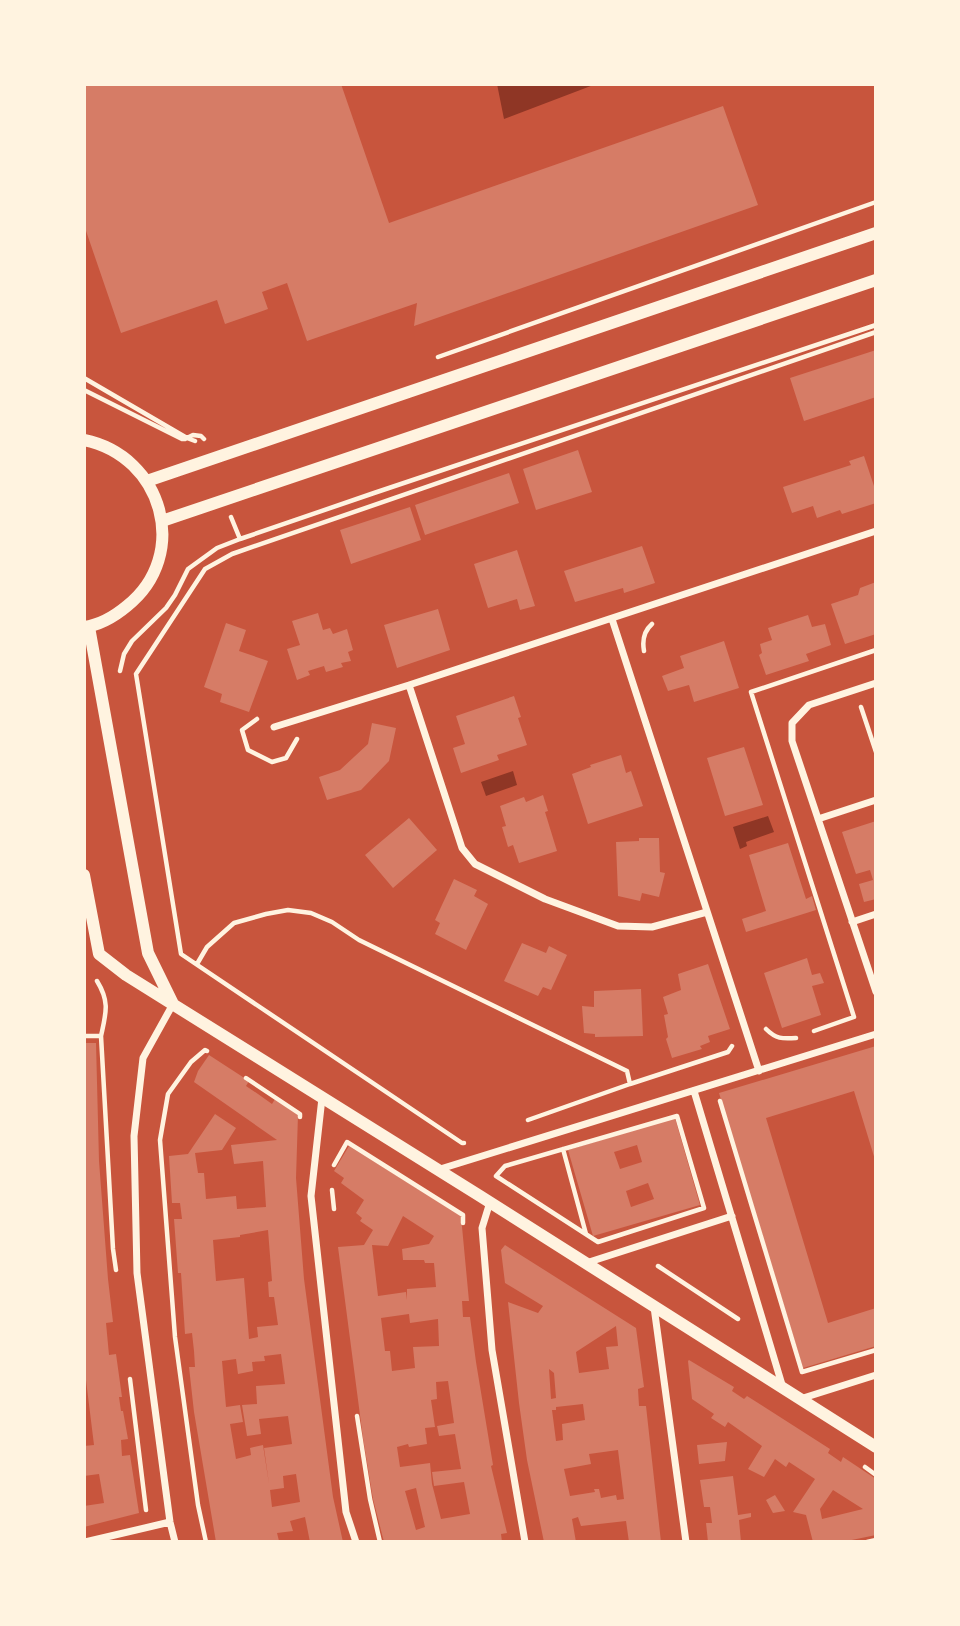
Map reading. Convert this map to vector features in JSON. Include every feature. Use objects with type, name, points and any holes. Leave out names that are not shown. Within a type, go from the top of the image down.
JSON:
[{"type":"street","points":[[147,481],[876,233]]},
{"type":"street","points":[[162,521],[876,280]]},
{"type":"street","points":[[84,440],[100,443],[127,458],[147,481],[157,500],[162,521],[161,549],[153,576],[137,599],[115,616],[87,627],[148,953],[173,1004]]},
{"type":"street","points":[[274,727],[876,531]]},
{"type":"street","points":[[612,619],[759,1071]]},
{"type":"street","points":[[876,683],[808,705],[792,723],[792,741],[876,992]]},
{"type":"street","points":[[409,685],[463,848],[475,864],[545,899],[618,926],[652,927],[707,912]]},
{"type":"street","points":[[818,819],[876,800]]},
{"type":"street","points":[[84,875],[89,926],[99,954],[126,975],[876,1447]]},
{"type":"street","points":[[852,922],[876,914]]},
{"type":"street","points":[[173,1004],[143,1058],[134,1136],[137,1273],[170,1522],[175,1542]]},
{"type":"street","points":[[436,1170],[876,1034]]},
{"type":"street","points":[[694,1091],[783,1389]]},
{"type":"street","points":[[322,1098],[311,1196],[346,1512],[356,1542]]},
{"type":"street","points":[[490,1202],[482,1228],[492,1350],[524,1542]]},
{"type":"street","points":[[584,1263],[732,1216]]},
{"type":"street","points":[[654,1307],[686,1542]]},
{"type":"street","points":[[800,1399],[876,1375]]},
{"type":"street","points":[[85,1542],[170,1522]]},
{"type":"path","points":[[436,358],[876,202]]},
{"type":"path","points":[[121,681],[120,668],[132,641],[166,608],[188,569],[218,548],[876,325]]},
{"type":"path","points":[[473,1140],[462,1143],[181,954],[136,674],[205,569],[232,554],[876,332]]},
{"type":"path","points":[[84,378],[193,441],[216,435]]},
{"type":"path","points":[[645,652],[643,645],[646,632],[657,622]]},
{"type":"path","points":[[765,1027],[773,1036],[795,1038],[854,1017],[751,692],[876,650]]},
{"type":"path","points":[[868,702],[860,705],[876,752]]},
{"type":"path","points":[[264,714],[242,730],[248,750],[272,762],[286,758],[299,735]]},
{"type":"path","points":[[197,964],[207,947],[234,923],[288,911],[311,914],[332,922],[359,940],[628,1071],[629,1084]]},
{"type":"path","points":[[91,973],[103,991],[107,1003],[101,1036],[117,1276]]},
{"type":"path","points":[[84,1036],[101,1036]]},
{"type":"path","points":[[519,1123],[728,1052],[733,1044]]},
{"type":"path","points":[[206,1542],[198,1505],[175,1338],[160,1140],[168,1094],[191,1062],[205,1050],[216,1057]]},
{"type":"path","points":[[237,1072],[300,1115]]},
{"type":"path","points":[[717,1092],[802,1372],[876,1350]]},
{"type":"path","points":[[677,1116],[704,1208],[597,1242],[586,1234],[496,1176],[505,1166],[677,1116]]},
{"type":"path","points":[[330,1172],[347,1142],[463,1215],[464,1228]]},
{"type":"path","points":[[563,1149],[586,1234]]},
{"type":"path","points":[[331,1186],[334,1213]]},
{"type":"path","points":[[658,1266],[738,1319]]},
{"type":"path","points":[[128,1368],[146,1514]]},
{"type":"path","points":[[355,1404],[370,1499],[380,1542]]},
{"type":"path","points":[[865,1468],[876,1475]]},
{"type":"path","points":[[867,1542],[876,1540]]},
{"type":"shaded area","points":[[497,84],[596,84],[504,119]]},
{"type":"shaded area","points":[[513,771],[517,785],[486,796],[481,782]]},
{"type":"shaded area","points":[[768,816],[774,832],[746,842],[747,846],[740,849],[733,827]]},
{"type":"building","points":[[84,84],[341,84],[389,223],[723,106],[758,205],[414,326],[417,303],[307,341],[287,283],[262,292],[268,309],[225,324],[217,300],[121,333],[84,225]]},
{"type":"building","points":[[876,350],[876,397],[804,421],[790,378]]},
{"type":"building","points":[[578,450],[592,492],[536,510],[523,469]]},
{"type":"building","points":[[864,456],[876,492],[876,503],[842,514],[840,510],[817,518],[813,506],[792,513],[783,487],[851,465],[849,461]]},
{"type":"building","points":[[509,473],[519,503],[425,535],[415,505]]},
{"type":"building","points":[[410,507],[421,540],[351,564],[340,530]]},
{"type":"building","points":[[642,546],[655,583],[624,593],[623,588],[575,602],[564,571]]},
{"type":"building","points":[[517,550],[535,606],[520,610],[517,599],[488,608],[474,564]]},
{"type":"building","points":[[876,582],[876,634],[845,644],[831,604],[858,595],[860,588]]},
{"type":"building","points":[[438,609],[450,650],[397,668],[384,625]]},
{"type":"building","points":[[318,613],[323,630],[330,628],[333,634],[347,629],[353,650],[348,652],[351,661],[341,663],[343,667],[326,672],[324,666],[308,671],[310,675],[297,680],[287,649],[300,645],[292,621]]},
{"type":"building","points":[[808,615],[812,627],[825,624],[831,645],[806,654],[809,661],[766,675],[759,655],[762,653],[760,644],[772,640],[768,628]]},
{"type":"building","points":[[226,623],[246,630],[239,651],[268,661],[249,712],[220,702],[222,694],[204,687]]},
{"type":"building","points":[[724,641],[739,688],[694,702],[689,685],[668,691],[662,676],[684,668],[680,656]]},
{"type":"building","points":[[514,696],[527,745],[497,755],[499,760],[461,773],[453,748],[465,744],[456,716]]},
{"type":"building","points":[[372,723],[396,728],[389,761],[361,790],[327,800],[319,777],[340,770],[368,744]]},
{"type":"building","points":[[744,747],[763,805],[725,816],[707,758]]},
{"type":"building","points":[[621,755],[626,773],[631,771],[643,806],[588,824],[572,774]]},
{"type":"building","points":[[543,795],[548,811],[545,812],[557,851],[519,863],[513,845],[508,847],[500,806],[524,797],[526,802]]},
{"type":"building","points":[[409,818],[437,850],[393,888],[365,855]]},
{"type":"building","points":[[876,821],[876,899],[864,902],[859,884],[873,880],[870,870],[856,874],[842,832]]},
{"type":"building","points":[[639,838],[659,838],[660,872],[665,873],[659,897],[642,893],[640,901],[618,896],[616,842],[639,841]]},
{"type":"building","points":[[788,843],[806,899],[812,896],[816,910],[746,932],[742,919],[766,911],[749,855]]},
{"type":"building","points":[[454,879],[477,890],[474,896],[488,904],[466,950],[435,934],[440,923],[435,920]]},
{"type":"building","points":[[522,943],[546,953],[549,946],[567,955],[551,990],[543,987],[538,996],[504,981]]},
{"type":"building","points":[[807,958],[812,975],[820,973],[824,983],[812,986],[821,1015],[782,1028],[764,973]]},
{"type":"building","points":[[708,964],[730,1029],[708,1036],[710,1042],[700,1046],[702,1049],[672,1058],[666,1039],[668,1037],[664,1015],[668,1014],[663,997],[681,990],[678,974]]},
{"type":"building","points":[[641,989],[643,1036],[595,1037],[595,1034],[584,1033],[582,1006],[594,1007],[594,991]]},
{"type":"building","points":[[84,1043],[96,1043],[99,1161],[113,1322],[106,1323],[109,1355],[116,1354],[122,1397],[119,1397],[128,1439],[121,1440],[122,1456],[130,1455],[139,1513],[84,1527],[84,1506],[104,1503],[99,1474],[84,1476],[84,1446],[94,1445],[84,1364]]},
{"type":"building","points":[[876,1046],[876,1163],[854,1091],[766,1118],[828,1323],[876,1308],[876,1346],[803,1368],[719,1093]]},
{"type":"building","points":[[209,1055],[249,1081],[246,1086],[272,1104],[275,1099],[298,1115],[296,1178],[304,1279],[333,1497],[343,1542],[310,1542],[305,1517],[290,1521],[293,1531],[277,1533],[279,1541],[216,1542],[194,1412],[189,1367],[195,1367],[194,1351],[192,1333],[185,1334],[174,1219],[182,1219],[180,1203],[172,1203],[169,1156],[188,1154],[215,1114],[236,1128],[222,1150],[195,1153],[198,1173],[204,1173],[206,1199],[236,1196],[237,1209],[266,1207],[263,1161],[234,1164],[231,1145],[277,1140],[194,1082]],"holes":[[[268,1230],[272,1281],[268,1282],[269,1297],[274,1297],[278,1325],[257,1327],[258,1337],[249,1339],[244,1278],[216,1281],[213,1240]],[[281,1354],[285,1384],[256,1386],[257,1404],[242,1405],[247,1436],[261,1434],[259,1419],[288,1416],[292,1444],[264,1448],[269,1484],[263,1445],[250,1448],[251,1455],[236,1459],[230,1424],[243,1422],[240,1405],[226,1407],[222,1361],[236,1359],[238,1374],[253,1371],[252,1362],[265,1361],[264,1356]],[[296,1474],[300,1502],[272,1507],[270,1490],[284,1488],[283,1476]]]},
{"type":"building","points":[[675,1118],[700,1205],[593,1236],[568,1150]],"holes":[[[637,1145],[642,1162],[620,1169],[614,1152]],[[648,1183],[654,1199],[631,1207],[626,1191]]]},
{"type":"building","points":[[349,1146],[461,1216],[469,1301],[462,1301],[463,1317],[470,1317],[493,1465],[491,1466],[507,1533],[501,1534],[502,1542],[384,1542],[373,1499],[363,1438],[338,1247],[364,1245],[373,1230],[360,1221],[362,1218],[356,1213],[364,1200],[341,1183],[344,1178],[334,1171]],"holes":[[[403,1216],[434,1236],[429,1244],[402,1249],[403,1260],[434,1263],[436,1287],[407,1289],[407,1300],[406,1292],[378,1296],[372,1245],[388,1246]],[[409,1314],[410,1323],[438,1319],[439,1346],[413,1347],[415,1368],[392,1371],[390,1351],[385,1351],[381,1318]],[[448,1381],[454,1423],[437,1426],[439,1436],[455,1434],[461,1469],[432,1472],[434,1486],[464,1482],[470,1514],[441,1519],[432,1484],[430,1463],[400,1467],[397,1447],[427,1444],[425,1428],[435,1427],[431,1400],[437,1399],[436,1382]],[[416,1488],[425,1527],[416,1530],[405,1491]]]},
{"type":"building","points":[[505,1245],[636,1328],[644,1387],[638,1389],[639,1406],[646,1406],[661,1542],[629,1542],[626,1521],[581,1526],[578,1517],[572,1519],[576,1542],[544,1542],[527,1460],[508,1302],[538,1313],[543,1306],[505,1283],[501,1250]],"holes":[[[616,1326],[618,1346],[606,1347],[609,1369],[579,1373],[576,1352]],[[549,1369],[554,1373],[556,1398],[551,1399]],[[583,1404],[585,1420],[562,1424],[563,1440],[556,1441],[552,1410],[556,1410],[556,1407]],[[618,1450],[624,1499],[617,1500],[616,1495],[601,1498],[599,1489],[570,1496],[564,1469],[591,1464],[589,1454]]]},
{"type":"building","points":[[688,1361],[734,1387],[732,1391],[744,1399],[747,1396],[830,1449],[828,1453],[841,1462],[843,1457],[876,1479],[876,1535],[842,1542],[813,1542],[806,1515],[793,1512],[815,1479],[789,1462],[786,1467],[775,1459],[764,1477],[748,1469],[762,1446],[728,1422],[725,1427],[711,1418],[714,1414],[692,1399]],"holes":[[[833,1490],[863,1509],[822,1519],[820,1509]]]},
{"type":"building","points":[[727,1442],[725,1461],[699,1464],[697,1445]]},
{"type":"building","points":[[733,1476],[738,1515],[751,1513],[751,1517],[739,1520],[741,1542],[708,1542],[706,1523],[712,1523],[710,1507],[704,1507],[700,1480]]},
{"type":"building","points":[[775,1495],[785,1511],[773,1513],[766,1500]]}]
